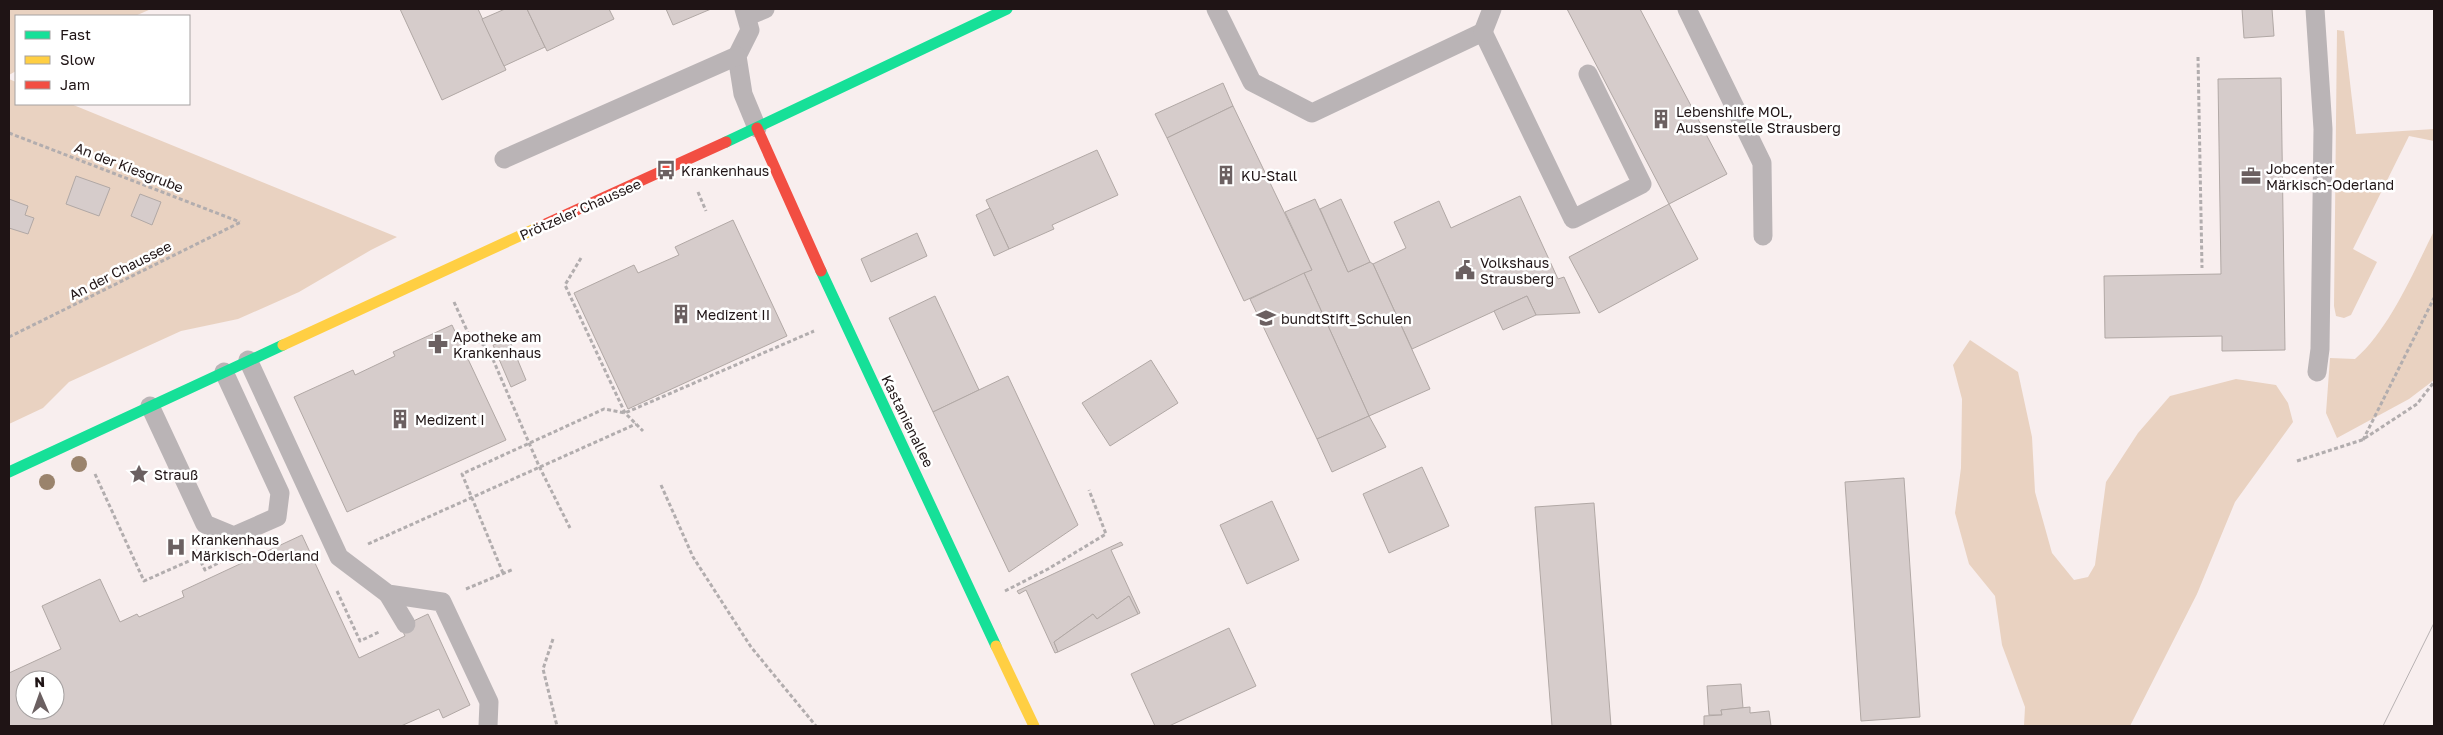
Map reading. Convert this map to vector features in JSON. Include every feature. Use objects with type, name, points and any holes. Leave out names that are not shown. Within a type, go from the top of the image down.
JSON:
[{"type":"main road","name":"Prötzeler Chaussee","points":[[9,472],[248,360],[757,128],[1007,9]]},
{"type":"main road","name":"Kastanienallee","points":[[757,128],[842,319],[1034,726]]},
{"type":"lane","points":[[1216,9],[1252,82],[1312,114],[1483,32],[1492,9]]},
{"type":"lane","points":[[1687,9],[1762,163],[1763,236]]},
{"type":"lane","points":[[2314,9],[2323,129],[2320,350],[2317,372]]},
{"type":"lane","points":[[752,11],[750,30],[737,56],[743,94],[757,128]]},
{"type":"lane","points":[[1483,32],[1573,219],[1642,184],[1588,74]]},
{"type":"lane","points":[[504,159],[737,56]]},
{"type":"lane","points":[[248,360],[339,557],[388,594],[405,622]]},
{"type":"lane","points":[[150,406],[205,524],[234,536],[277,517],[280,493],[224,372]]},
{"type":"lane","points":[[388,594],[442,602],[489,702],[488,726]]},
{"type":"path","points":[[2198,57],[2202,268]]},
{"type":"path","name":"An der Kiesgrube","points":[[9,134],[240,222]]},
{"type":"path","points":[[698,192],[706,211]]},
{"type":"path","name":"An der Chaussee","points":[[9,337],[240,222]]},
{"type":"path","points":[[581,258],[565,285],[625,413],[643,431]]},
{"type":"path","points":[[2362,440],[2434,298]]},
{"type":"path","points":[[454,302],[470,335],[488,348],[529,443],[570,528]]},
{"type":"path","points":[[503,573],[462,474],[604,409],[625,413],[842,319]]},
{"type":"path","points":[[2297,461],[2362,440],[2417,404],[2434,382]]},
{"type":"path","points":[[339,557],[636,424]]},
{"type":"path","points":[[96,474],[144,580],[198,557]]},
{"type":"path","points":[[662,485],[693,557],[745,639],[816,726]]},
{"type":"path","points":[[978,604],[1048,569],[1106,534],[1089,490]]},
{"type":"path","points":[[195,548],[205,570],[228,558]]},
{"type":"path","points":[[438,602],[514,569]]},
{"type":"path","points":[[336,590],[360,641],[405,622]]},
{"type":"path","points":[[553,640],[543,669],[557,726]]},
{"type":"shaded area","points":[[9,9],[151,9],[137,15],[15,15],[15,72],[9,75]]},
{"type":"shaded area","points":[[2337,30],[2344,31],[2356,134],[2434,129],[2434,141],[2409,136],[2353,249],[2377,262],[2351,315],[2344,318],[2336,316],[2334,306]]},
{"type":"shaded area","points":[[9,79],[15,82],[15,105],[73,105],[397,237],[299,292],[238,319],[181,331],[69,382],[43,408],[9,424]]},
{"type":"shaded area","points":[[2434,231],[2434,380],[2409,399],[2337,438],[2326,413],[2330,358],[2355,359],[2367,347],[2400,299]]},
{"type":"shaded area","points":[[1970,340],[2018,372],[2032,437],[2035,492],[2052,553],[2074,580],[2088,577],[2095,565],[2106,482],[2138,433],[2170,396],[2236,379],[2276,385],[2288,403],[2293,422],[2235,502],[2197,594],[2130,726],[2024,726],[2025,707],[2002,645],[1995,596],[1969,564],[1955,513],[1961,468],[1962,399],[1953,365]]},
{"type":"building","points":[[400,9],[478,9],[506,70],[442,100]]},
{"type":"building","points":[[505,9],[527,9],[545,47],[504,66],[482,19]]},
{"type":"building","points":[[527,9],[609,9],[614,19],[547,51]]},
{"type":"building","points":[[666,9],[711,9],[673,25]]},
{"type":"building","name":"Lebenshilfe MOL, Aussenstelle Strausberg","points":[[1567,9],[1640,9],[1727,174],[1669,204]]},
{"type":"building","points":[[2242,9],[2272,9],[2274,36],[2244,38]]},
{"type":"building","name":"Jobcenter Märkisch-Oderland","points":[[2281,78],[2285,350],[2222,351],[2222,336],[2105,338],[2104,276],[2221,274],[2218,79]]},
{"type":"building","points":[[1223,83],[1233,106],[1167,138],[1155,114]]},
{"type":"building","name":"KU-Stall","points":[[1233,106],[1312,270],[1244,301],[1167,138]]},
{"type":"building","points":[[1097,150],[1118,195],[1052,225],[1054,229],[1009,249],[986,200]]},
{"type":"building","points":[[76,176],[110,188],[99,216],[66,204]]},
{"type":"building","points":[[140,194],[161,202],[152,225],[131,216]]},
{"type":"building","name":"Volkshaus Strausberg","points":[[1520,196],[1558,279],[1564,277],[1580,313],[1536,315],[1527,296],[1412,349],[1373,264],[1406,248],[1394,222],[1439,201],[1451,228]]},
{"type":"building","points":[[9,199],[28,206],[25,215],[34,218],[28,234],[9,228]]},
{"type":"building","points":[[1315,199],[1348,272],[1370,262],[1373,264],[1430,389],[1369,416],[1304,273],[1312,270],[1285,212]]},
{"type":"building","points":[[1341,199],[1370,262],[1348,272],[1320,209]]},
{"type":"building","points":[[1669,204],[1698,259],[1599,313],[1569,257]]},
{"type":"building","points":[[990,208],[1009,249],[994,256],[976,215]]},
{"type":"building","name":"Medizent II","points":[[733,220],[787,336],[628,409],[574,293],[634,265],[638,273],[679,255],[675,247]]},
{"type":"building","points":[[917,233],[927,256],[871,282],[861,259]]},
{"type":"building","points":[[1304,273],[1369,416],[1317,439],[1250,299]]},
{"type":"building","points":[[935,296],[979,390],[933,412],[889,318]]},
{"type":"building","points":[[1527,296],[1536,315],[1503,330],[1494,311]]},
{"type":"building","name":"Medizent I","points":[[452,325],[506,440],[347,512],[294,397],[353,370],[355,375],[395,356],[393,352]]},
{"type":"building","points":[[509,339],[526,380],[511,387],[493,345]]},
{"type":"building","points":[[1151,360],[1178,403],[1110,446],[1082,403]]},
{"type":"building","points":[[1008,376],[1078,525],[1009,572],[933,412]]},
{"type":"building","points":[[1369,416],[1386,447],[1332,472],[1317,439]]},
{"type":"building","points":[[1422,467],[1449,526],[1389,553],[1363,494]]},
{"type":"building","points":[[1904,478],[1920,717],[1861,721],[1845,482]]},
{"type":"building","points":[[1272,501],[1299,560],[1247,584],[1220,525]]},
{"type":"building","points":[[1594,503],[1611,726],[1552,726],[1535,507]]},
{"type":"building","name":"Krankenhaus Märkisch-Oderland","points":[[302,535],[359,658],[405,636],[401,627],[428,614],[470,705],[443,718],[439,709],[401,726],[9,726],[9,673],[15,670],[15,720],[65,720],[65,670],[16,670],[61,649],[42,606],[100,579],[120,622],[137,614],[139,617],[184,597],[182,591]]},
{"type":"building","points":[[1121,542],[1123,545],[1111,550],[1140,613],[1138,614],[1129,596],[1097,619],[1093,614],[1054,642],[1058,652],[1055,653],[1026,590],[1019,594],[1017,591]]},
{"type":"building","points":[[1129,596],[1138,614],[1058,652],[1054,642],[1093,614],[1097,619]]},
{"type":"building","points":[[1229,628],[1256,686],[1169,726],[1155,726],[1131,674]]},
{"type":"building","points":[[1741,684],[1743,708],[1721,710],[1722,715],[1709,715],[1707,686]]},
{"type":"building","points":[[1750,707],[1750,713],[1769,711],[1771,726],[1704,726],[1704,716],[1722,715],[1721,710]]},
{"type":"tram line","points":[[2383,726],[2434,623]]},
{"type":"traffic: fast","points":[[726,142],[1007,9]]},
{"type":"traffic: fast","points":[[821,271],[996,646]]},
{"type":"traffic: fast","points":[[9,472],[283,345]]},
{"type":"traffic: slow","points":[[283,345],[539,227]]},
{"type":"traffic: slow","points":[[996,646],[1034,726]]},
{"type":"traffic: jam","points":[[757,128],[821,271]]},
{"type":"traffic: jam","points":[[539,227],[726,142]]},
{"type":"place","name":"Lebenshilfe MOL, Aussenstelle Strausberg","points":[[1661,119]]},
{"type":"place","name":"Krankenhaus","points":[[666,170]]},
{"type":"place","name":"KU-Stall","points":[[1226,175]]},
{"type":"place","name":"Jobcenter Märkisch-Oderland","points":[[2251,176]]},
{"type":"place","name":"Volkshaus Strausberg","points":[[1465,270]]},
{"type":"place","name":"Medizent II","points":[[681,314]]},
{"type":"place","name":"bundtStift_Schulen","points":[[1266,318]]},
{"type":"place","name":"Apotheke am Krankenhaus","points":[[438,344]]},
{"type":"place","name":"Medizent I","points":[[400,419]]},
{"type":"place","name":"Strauß","points":[[139,474]]},
{"type":"place","name":"Krankenhaus Märkisch-Oderland","points":[[176,547]]}]
